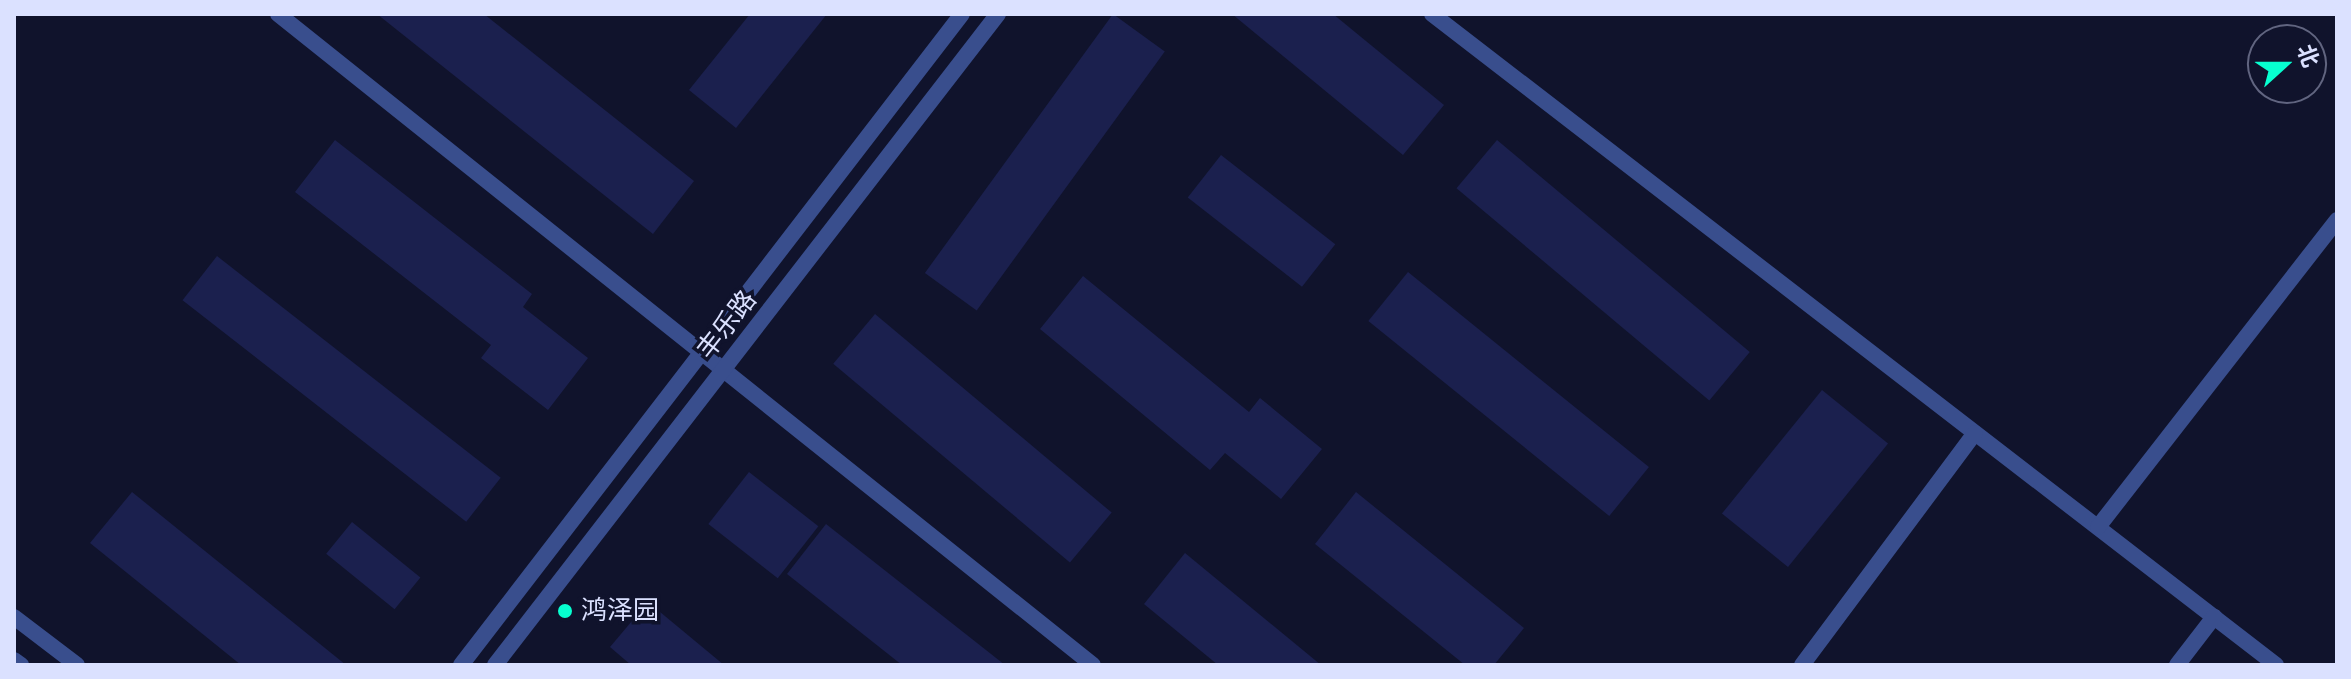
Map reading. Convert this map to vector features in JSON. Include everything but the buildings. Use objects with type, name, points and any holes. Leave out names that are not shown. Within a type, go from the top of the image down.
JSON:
[{"type":"street","points":[[278,14],[1093,665]]},
{"type":"street","name":"丰乐路","points":[[461,665],[962,14]]},
{"type":"street","name":"丰乐路","points":[[495,665],[998,14]]},
{"type":"street","points":[[1432,14],[2276,665]]},
{"type":"street","points":[[2098,527],[2337,220]]},
{"type":"street","points":[[1802,665],[1975,433]]},
{"type":"street","points":[[14,617],[77,665]]},
{"type":"street","points":[[2177,665],[2214,617]]},
{"type":"street","points":[[14,660],[21,665]]},
{"type":"place","name":"鸿泽园","points":[[565,611]]}]
